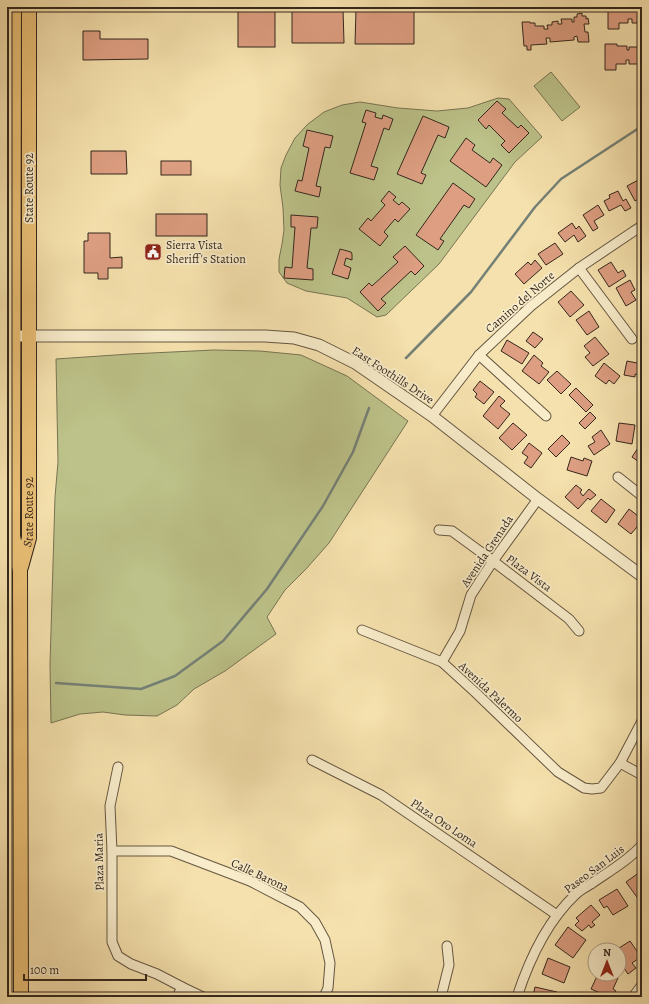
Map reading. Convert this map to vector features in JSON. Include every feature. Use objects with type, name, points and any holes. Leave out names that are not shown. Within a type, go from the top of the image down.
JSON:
[{"type":"main road","name":"State Route 92","points":[[14,7],[10,63],[10,336],[13,536],[20,571]]},
{"type":"main road","name":"State Route 92","points":[[20,571],[29,538],[29,7]]},
{"type":"main road","points":[[20,571],[21,997]]},
{"type":"street","points":[[10,63],[29,63]]},
{"type":"street","name":"Camino del Norte","points":[[432,416],[479,355],[531,306],[579,268],[642,226]]},
{"type":"street","points":[[579,268],[632,339]]},
{"type":"street","name":"East Foothills Drive","points":[[10,336],[265,336],[294,338],[319,345],[355,363],[432,416],[538,499],[642,576]]},
{"type":"street","points":[[479,355],[546,416]]},
{"type":"street","points":[[618,477],[642,496]]},
{"type":"street","name":"Avenida Grenada","points":[[442,662],[460,631],[471,595],[493,561],[538,499]]},
{"type":"street","name":"Plaza Vista","points":[[439,530],[452,531],[569,619],[579,631]]},
{"type":"street","name":"Avenida Palermo","points":[[362,630],[442,662],[558,772],[584,788],[601,788],[620,763]]},
{"type":"street","points":[[642,721],[620,763],[642,775]]},
{"type":"street","name":"Plaza Oro Loma","points":[[312,760],[381,795],[557,915]]},
{"type":"street","name":"Plaza Maria","points":[[118,767],[110,806],[112,852],[112,942],[118,956],[131,964],[157,974],[182,987]]},
{"type":"street","name":"Paseo San Luis","points":[[517,997],[536,947],[557,915],[576,894],[633,855],[642,845]]},
{"type":"street","name":"Calle Barona","points":[[112,852],[171,850],[250,881],[300,907],[315,922],[326,940],[330,963],[328,988],[324,997]]},
{"type":"street","points":[[441,997],[449,965],[447,946]]},
{"type":"street","points":[[633,997],[642,985]]},
{"type":"street","points":[[177,997],[182,987],[204,997]]},
{"type":"green space","points":[[551,72],[580,107],[562,121],[534,86]]},
{"type":"green space","points":[[498,98],[509,99],[542,137],[515,162],[439,264],[386,315],[377,317],[347,298],[306,291],[287,283],[279,272],[279,259],[284,230],[280,185],[281,168],[295,138],[308,124],[324,112],[342,105],[360,102],[398,108],[437,111],[468,108]]},
{"type":"green space","points":[[214,350],[260,351],[301,355],[347,376],[408,421],[329,543],[285,590],[267,617],[276,634],[225,671],[194,689],[177,705],[157,716],[125,715],[103,712],[80,714],[51,723],[50,665],[55,497],[58,462],[56,359]]},
{"type":"building","points":[[238,7],[275,7],[275,47],[238,47]]},
{"type":"building","points":[[608,7],[629,7],[629,9],[632,9],[632,7],[642,7],[642,29],[641,23],[632,23],[632,19],[628,19],[628,23],[619,23],[619,29],[608,29]]},
{"type":"building","points":[[292,9],[343,9],[344,43],[292,43]]},
{"type":"building","points":[[356,10],[414,10],[414,44],[355,44]]},
{"type":"building","points":[[582,13],[582,16],[586,16],[586,19],[588,18],[589,24],[584,24],[585,32],[588,32],[589,42],[578,42],[577,36],[574,37],[574,40],[550,42],[550,38],[546,38],[547,44],[531,45],[531,50],[527,50],[527,46],[524,46],[522,22],[535,23],[535,26],[544,26],[544,29],[548,29],[547,25],[552,25],[552,22],[558,21],[558,24],[562,24],[561,19],[572,19],[572,22],[574,22],[574,17],[577,17],[577,14]]},
{"type":"building","points":[[83,31],[100,31],[100,39],[148,39],[148,59],[83,60]]},
{"type":"building","points":[[640,40],[642,40],[642,70],[639,70],[639,64],[629,64],[629,60],[626,60],[626,64],[616,64],[616,70],[605,70],[605,44],[627,46],[627,50],[629,50],[629,47],[640,47]]},
{"type":"building","points":[[497,101],[506,109],[502,113],[518,128],[521,125],[529,133],[509,153],[501,145],[505,141],[489,125],[486,129],[478,120]]},
{"type":"building","points":[[366,110],[376,113],[375,117],[382,119],[383,115],[393,119],[389,130],[384,128],[371,166],[378,168],[374,180],[350,173],[366,123],[362,122]]},
{"type":"building","points":[[423,116],[449,127],[445,138],[438,135],[421,173],[426,175],[422,184],[397,174]]},
{"type":"building","points":[[307,130],[333,136],[330,148],[325,147],[316,186],[321,187],[319,197],[295,191],[298,180],[302,181],[309,148],[303,146]]},
{"type":"building","points":[[466,138],[475,145],[472,150],[490,163],[493,158],[502,165],[486,187],[450,161]]},
{"type":"building","points":[[91,151],[126,151],[127,174],[91,174]]},
{"type":"building","points":[[161,161],[191,161],[191,175],[161,175]]},
{"type":"building","points":[[642,178],[642,197],[635,201],[627,186]]},
{"type":"building","points":[[453,183],[475,199],[469,208],[464,205],[440,239],[444,241],[438,250],[416,235]]},
{"type":"building","points":[[389,191],[396,197],[393,200],[399,205],[402,202],[410,209],[398,222],[395,219],[384,232],[388,236],[380,246],[359,229],[368,218],[371,221],[385,205],[381,201]]},
{"type":"building","points":[[618,191],[623,201],[626,199],[631,208],[625,211],[621,205],[609,211],[604,201],[610,198],[609,195]]},
{"type":"building","points":[[598,205],[604,215],[594,221],[598,228],[593,231],[583,215]]},
{"type":"building","points":[[156,214],[207,214],[207,236],[156,236]]},
{"type":"building","points":[[291,215],[318,217],[317,228],[311,228],[307,268],[313,269],[313,280],[284,278],[285,267],[292,268],[295,227],[291,227]]},
{"type":"building","points":[[572,223],[576,229],[579,226],[586,236],[578,242],[574,235],[565,242],[558,233]]},
{"type":"building","points":[[88,233],[110,233],[110,258],[122,257],[122,268],[108,268],[108,279],[98,279],[98,273],[84,273],[84,241],[88,241]]},
{"type":"building","points":[[555,243],[563,254],[546,265],[538,254]]},
{"type":"building","points":[[405,246],[424,266],[415,275],[411,271],[381,299],[386,303],[378,311],[360,292],[369,283],[372,286],[398,262],[393,257]]},
{"type":"building","points":[[340,249],[351,252],[352,254],[352,260],[346,258],[344,265],[351,268],[348,279],[332,274]]},
{"type":"building","points":[[535,260],[542,268],[524,284],[515,274],[528,262],[531,265]]},
{"type":"building","points":[[611,262],[618,273],[623,270],[626,276],[609,287],[598,270]]},
{"type":"building","points":[[630,280],[635,290],[631,292],[636,300],[626,306],[616,288]]},
{"type":"building","points":[[571,291],[584,305],[570,317],[558,302]]},
{"type":"building","points":[[589,311],[599,327],[587,335],[576,320]]},
{"type":"building","points":[[533,332],[543,339],[535,348],[526,341]]},
{"type":"building","points":[[595,337],[609,354],[593,366],[585,357],[590,353],[584,346]]},
{"type":"building","points":[[507,340],[529,353],[522,364],[501,351]]},
{"type":"building","points":[[534,355],[543,363],[541,366],[549,372],[539,384],[522,371]]},
{"type":"building","points":[[627,361],[642,364],[642,375],[635,374],[635,377],[624,375]]},
{"type":"building","points":[[604,363],[620,376],[614,384],[609,380],[606,384],[595,376]]},
{"type":"building","points":[[557,371],[571,384],[561,394],[547,380]]},
{"type":"building","points":[[480,381],[494,392],[484,404],[475,397],[477,394],[473,390]]},
{"type":"building","points":[[576,388],[593,405],[586,412],[569,395]]},
{"type":"building","points":[[499,396],[505,401],[500,406],[510,414],[498,429],[483,416]]},
{"type":"building","points":[[590,412],[596,418],[585,429],[579,423]]},
{"type":"building","points":[[513,423],[527,435],[512,450],[499,438]]},
{"type":"building","points":[[619,423],[635,425],[632,444],[616,441]]},
{"type":"building","points":[[601,430],[610,444],[594,455],[588,446],[595,442],[592,437]]},
{"type":"building","points":[[562,435],[570,443],[556,457],[548,449]]},
{"type":"building","points":[[529,443],[542,453],[531,468],[524,463],[528,457],[522,453]]},
{"type":"building","points":[[638,448],[642,451],[642,464],[632,457]]},
{"type":"building","points":[[571,457],[583,461],[584,458],[592,461],[587,476],[567,470]]},
{"type":"building","points":[[576,485],[582,490],[580,492],[583,496],[589,489],[596,495],[590,500],[588,498],[578,509],[565,497]]},
{"type":"building","points":[[601,499],[615,510],[606,523],[591,511]]},
{"type":"building","points":[[629,509],[642,519],[631,534],[618,524]]},
{"type":"building","points":[[640,872],[642,875],[642,898],[639,900],[626,882]]},
{"type":"building","points":[[617,889],[628,906],[613,915],[607,906],[604,908],[599,900]]},
{"type":"building","points":[[591,905],[600,915],[592,922],[595,925],[591,928],[589,925],[582,931],[575,925],[579,921],[576,918]]},
{"type":"building","points":[[568,927],[586,940],[573,958],[555,945]]},
{"type":"building","points":[[630,941],[641,957],[632,963],[636,968],[628,974],[627,973],[627,943]]},
{"type":"building","points":[[548,958],[570,967],[564,983],[542,974]]},
{"type":"building","points":[[594,982],[616,982],[613,989],[616,991],[613,997],[609,997],[591,989]]},
{"type":"building","points":[[535,987],[557,992],[555,997],[533,996]]},
{"type":"waterway","points":[[406,358],[471,292],[535,207],[561,179],[642,126]]},
{"type":"waterway","points":[[56,683],[141,689],[175,676],[223,641],[267,589],[323,506],[353,452],[369,408]]},
{"type":"place","name":"Sierra Vista Sheriff's Station","points":[[153,252]]}]
